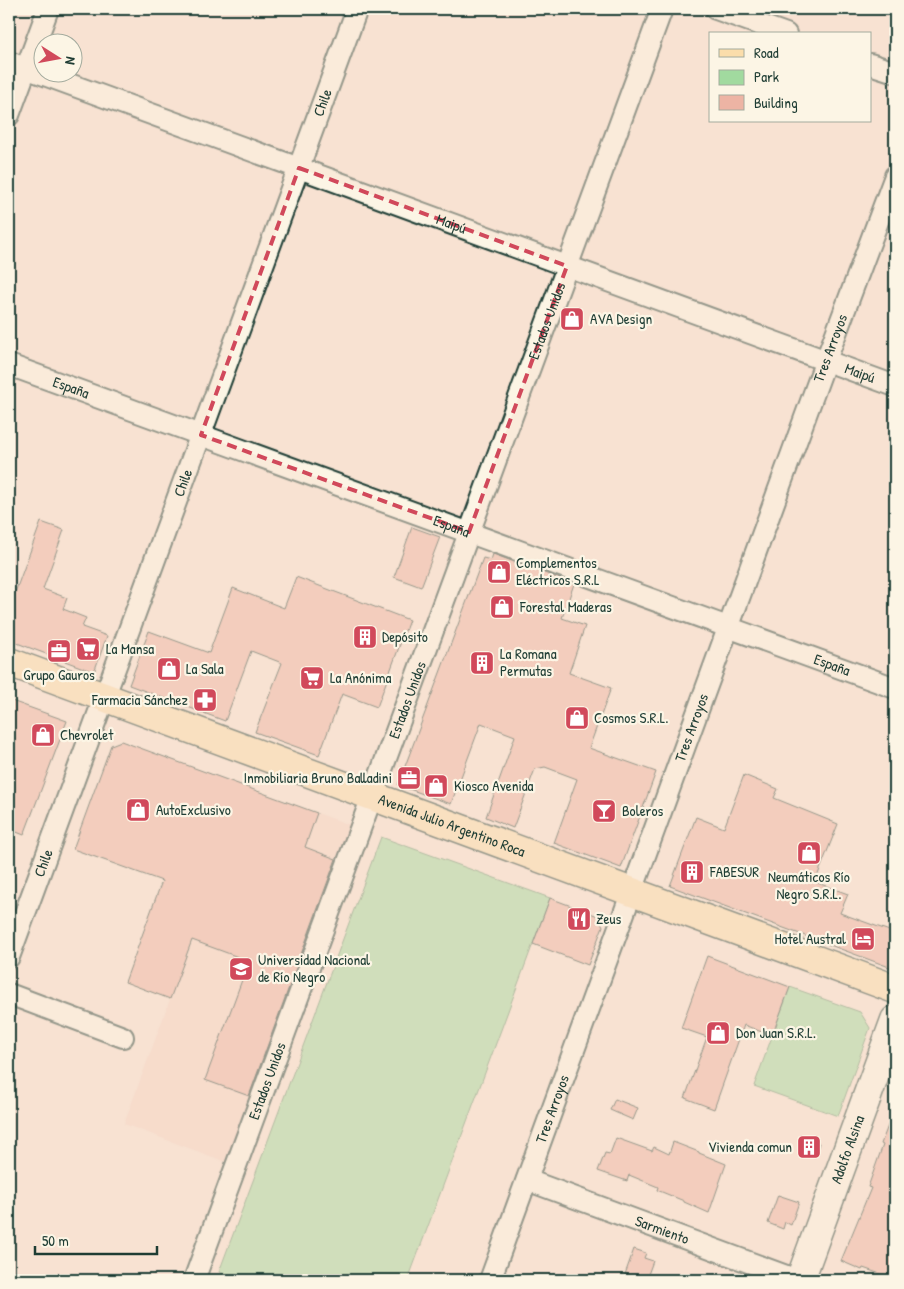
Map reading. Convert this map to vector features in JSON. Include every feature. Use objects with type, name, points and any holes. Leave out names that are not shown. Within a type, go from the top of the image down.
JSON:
[{"type":"main road","name":"Avenida Julio Argentino Roca","points":[[9,662],[101,706]]},
{"type":"main road","name":"Avenida Julio Argentino Roca","points":[[9,682],[101,706],[369,804],[629,900],[895,1006]]},
{"type":"main road","name":"Avenida Julio Argentino Roca","points":[[629,900],[895,989]]},
{"type":"main road","name":"Adolfo Alsina","points":[[799,1280],[895,1020]]},
{"type":"street","points":[[9,115],[17,65],[48,9]]},
{"type":"street","name":"Chile","points":[[9,957],[357,9]]},
{"type":"street","name":"Estados Unidos","points":[[194,1280],[662,9]]},
{"type":"street","points":[[716,9],[780,32]]},
{"type":"street","name":"Maipú","points":[[17,65],[895,386]]},
{"type":"street","points":[[872,65],[895,72]]},
{"type":"street","name":"Tres Arroyos","points":[[490,1280],[895,176]]},
{"type":"street","name":"España","points":[[9,365],[895,688]]},
{"type":"street","points":[[9,994],[123,1037]]},
{"type":"street","name":"Sarmiento","points":[[527,1180],[799,1280]]},
{"type":"highlighted area","points":[[299,168],[567,266],[469,532],[201,435]]},
{"type":"shaded area","name":"Universidad Nacional de Río Negro","points":[[248,788],[353,826],[229,1163],[124,1124]]},
{"type":"green space","points":[[381,837],[550,898],[408,1280],[240,1280],[219,1272]]},
{"type":"green space","points":[[790,987],[860,1012],[870,1028],[838,1116],[754,1086]]},
{"type":"building","points":[[41,522],[64,530],[43,589],[67,598],[63,609],[86,618],[82,627],[107,636],[94,672],[9,640],[9,609]]},
{"type":"building","points":[[412,527],[440,537],[421,587],[394,577]]},
{"type":"building","points":[[493,554],[574,584],[562,618],[585,626],[569,673],[611,688],[589,748],[656,772],[621,868],[554,843],[577,779],[545,767],[535,769],[513,828],[486,817],[515,736],[481,723],[451,804],[398,785],[483,558],[491,560]]},
{"type":"building","points":[[296,577],[409,620],[377,707],[342,694],[319,755],[255,732],[282,663],[251,651],[225,721],[129,685],[149,631],[209,653],[233,588],[284,608]]},
{"type":"building","points":[[9,700],[67,721],[24,835],[9,829]]},
{"type":"building","points":[[121,741],[317,813],[305,847],[336,859],[249,1096],[205,1080],[249,961],[192,940],[170,999],[125,982],[162,881],[73,849],[111,745]]},
{"type":"building","points":[[744,775],[778,789],[774,798],[838,824],[815,882],[848,894],[840,913],[895,933],[895,960],[892,968],[670,886],[696,817],[724,828]]},
{"type":"building","points":[[550,898],[598,916],[603,926],[588,965],[533,944]]},
{"type":"building","name":"Don Juan S.R.L.","points":[[707,956],[790,987],[772,1036],[744,1025],[714,1109],[685,1098],[707,1037],[681,1028]]},
{"type":"building","points":[[615,1099],[638,1108],[633,1120],[610,1110]]},
{"type":"building","points":[[894,1110],[895,1279],[863,1268],[862,1270],[841,1261],[871,1188],[868,1187]]},
{"type":"building","name":"Vivienda comun","points":[[803,1137],[819,1143],[815,1157],[798,1151]]},
{"type":"building","points":[[616,1138],[652,1151],[654,1147],[669,1154],[673,1142],[726,1164],[709,1213],[657,1190],[658,1187],[629,1175],[627,1181],[598,1171],[605,1153],[610,1154]]},
{"type":"building","points":[[778,1195],[799,1202],[791,1225],[785,1222],[783,1229],[768,1223]]},
{"type":"building","points":[[634,1249],[646,1253],[644,1258],[653,1261],[646,1280],[623,1280]]},
{"type":"place","name":"AVA Design","points":[[572,319]]},
{"type":"place","name":"Complementos Eléctricos S.R.L","points":[[499,572]]},
{"type":"place","name":"Forestal Maderas","points":[[502,607]]},
{"type":"place","name":"Depósito","points":[[365,637]]},
{"type":"place","name":"La Mansa","points":[[88,649]]},
{"type":"place","name":"Grupo Gauros","points":[[59,651]]},
{"type":"place","name":"La Romana Permutas","points":[[482,663]]},
{"type":"place","name":"La Sala","points":[[169,669]]},
{"type":"place","name":"La Anónima","points":[[312,678]]},
{"type":"place","name":"Farmacia Sánchez","points":[[205,700]]},
{"type":"place","name":"Cosmos S.R.L.","points":[[577,718]]},
{"type":"place","name":"Chevrolet","points":[[43,735]]},
{"type":"place","name":"Inmobiliaria Bruno Balladini","points":[[409,778]]},
{"type":"place","name":"Kiosco Avenida","points":[[436,786]]},
{"type":"place","name":"AutoExclusivo","points":[[138,810]]},
{"type":"place","name":"Boleros","points":[[604,811]]},
{"type":"place","name":"Neumáticos Río Negro S.R.L.","points":[[809,853]]},
{"type":"place","name":"FABESUR","points":[[692,872]]},
{"type":"place","name":"Zeus","points":[[579,919]]},
{"type":"place","name":"Hotel Austral","points":[[863,939]]},
{"type":"place","name":"Universidad Nacional de Río Negro","points":[[241,969]]},
{"type":"place","name":"Don Juan S.R.L.","points":[[718,1033]]},
{"type":"place","name":"Vivienda comun","points":[[809,1147]]}]
